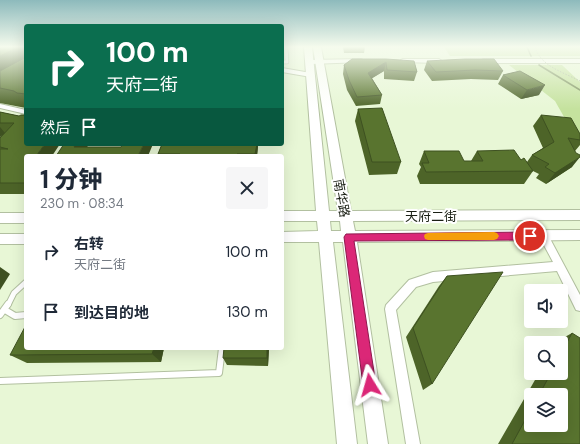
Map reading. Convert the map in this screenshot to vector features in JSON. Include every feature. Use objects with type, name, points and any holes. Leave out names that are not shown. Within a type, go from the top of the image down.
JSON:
[{"type":"main road","name":"南华路","points":[[313,68],[311,75],[323,216],[347,444]]},
{"type":"main road","name":"南华路","points":[[316,68],[346,216],[378,444]]},
{"type":"main road","name":"天府二街","points":[[284,216],[580,215]]},
{"type":"main road","points":[[0,218],[24,218]]},
{"type":"main road","name":"天府二街","points":[[284,237],[580,236]]},
{"type":"main road","points":[[0,239],[24,239]]},
{"type":"street","points":[[284,70],[311,75]]},
{"type":"street","points":[[0,106],[24,112]]},
{"type":"street","points":[[544,236],[580,306]]},
{"type":"street","points":[[413,444],[390,309],[413,283],[433,277],[560,266]]},
{"type":"lane","points":[[0,315],[5,310],[14,293],[24,284]]},
{"type":"lane","points":[[5,310],[15,316],[24,315]]},
{"type":"lane","points":[[0,381],[219,373],[222,350]]},
{"type":"path","points":[[555,68],[580,81]]},
{"type":"green space","points":[[512,68],[565,68],[580,82],[580,145],[555,101]]},
{"type":"building","points":[[6,68],[24,68],[24,94],[0,88],[0,71]]},
{"type":"building","points":[[345,68],[377,68],[368,73],[382,95],[357,97]]},
{"type":"building","points":[[387,68],[416,68],[417,72],[387,70]]},
{"type":"building","points":[[432,68],[501,68],[503,71],[475,70],[436,72]]},
{"type":"building","points":[[520,71],[545,85],[527,90],[503,75]]},
{"type":"building","points":[[382,108],[401,162],[372,162],[358,109]]},
{"type":"building","points":[[0,112],[19,116],[24,115],[24,146],[44,146],[38,154],[24,154],[24,183],[0,183],[0,149],[8,149],[0,147],[0,138],[14,123],[0,123]]},
{"type":"building","points":[[541,115],[571,118],[580,134],[580,140],[568,138],[576,153],[580,155],[580,157],[555,173],[545,167],[549,164],[532,155],[554,142]]},
{"type":"building","points":[[63,146],[143,146],[139,154],[57,154]]},
{"type":"building","points":[[161,146],[257,146],[255,154],[158,154]]},
{"type":"building","points":[[514,150],[521,160],[524,158],[533,171],[426,172],[422,163],[429,163],[424,151],[459,151],[464,161],[483,161],[477,151]]},
{"type":"building","points":[[503,272],[432,384],[413,328],[447,276]]},
{"type":"building","points":[[24,329],[24,350],[153,350],[152,354],[10,355]]},
{"type":"building","points":[[572,333],[580,338],[580,444],[512,444],[524,422],[524,432],[568,432],[568,388],[543,388],[547,380],[568,380],[568,341]]},
{"type":"building","points":[[224,350],[267,350],[267,358],[223,358]]},
{"type":"waterway","points":[[543,68],[580,90]]},
{"type":"slow traffic","points":[[428,236],[494,236]]},
{"type":"route","points":[[370,385],[349,237],[530,236]]}]
